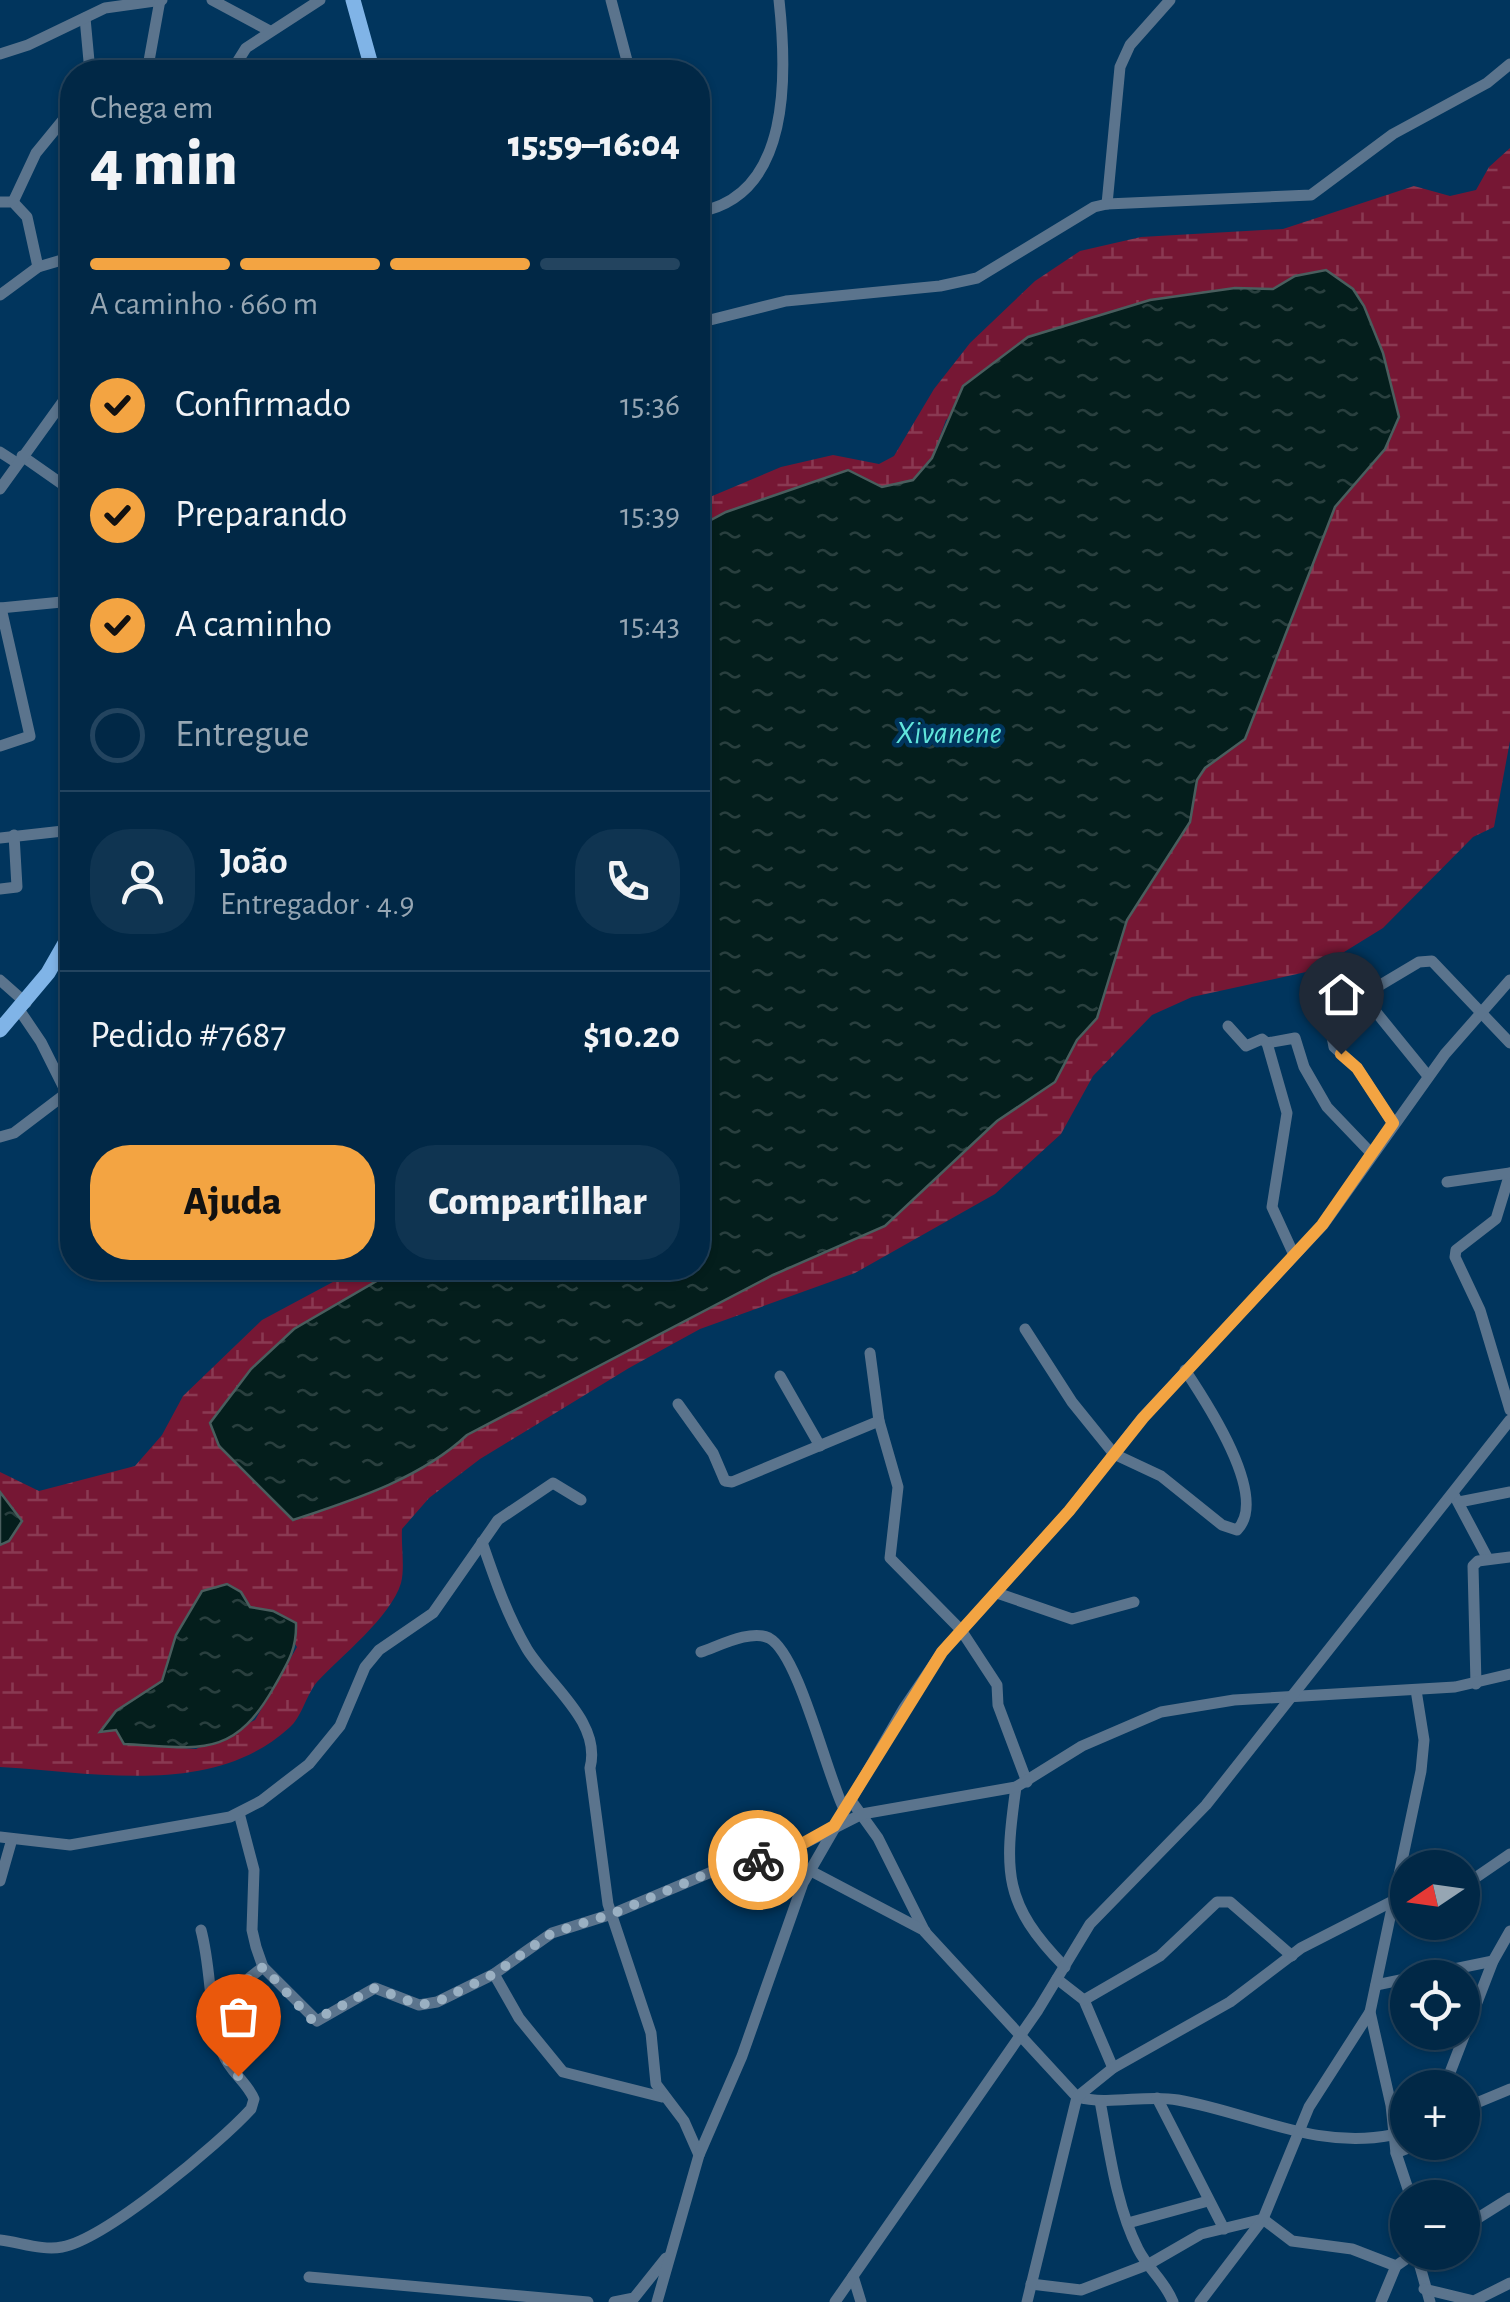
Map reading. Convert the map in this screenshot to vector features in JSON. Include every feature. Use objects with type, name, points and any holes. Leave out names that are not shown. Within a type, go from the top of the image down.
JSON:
[{"type":"main road","points":[[353,0],[370,60]]},
{"type":"main road","points":[[0,1030],[22,1007],[60,949]]},
{"type":"street","points":[[0,54],[85,18],[98,6],[161,0],[152,60]]},
{"type":"street","points":[[212,0],[270,30]]},
{"type":"street","points":[[238,60],[246,48],[270,30],[320,0]]},
{"type":"street","points":[[611,0],[627,60]]},
{"type":"street","points":[[710,207],[744,193],[759,176],[784,94],[779,0]]},
{"type":"street","points":[[1107,204],[1120,67],[1130,45],[1170,0]]},
{"type":"street","points":[[85,18],[89,60]]},
{"type":"street","points":[[710,320],[786,301],[940,286],[977,278],[1094,207],[1107,204],[1311,195],[1394,134],[1487,83],[1510,64]]},
{"type":"street","points":[[38,267],[28,217],[7,202],[36,153],[60,124]]},
{"type":"street","points":[[0,296],[38,267],[60,261]]},
{"type":"street","points":[[0,490],[60,405]]},
{"type":"street","points":[[0,452],[20,459],[60,484]]},
{"type":"street","points":[[0,746],[30,736],[1,608],[60,603]]},
{"type":"street","points":[[0,838],[60,831]]},
{"type":"street","points":[[0,889],[17,887],[14,835]]},
{"type":"street","points":[[1393,1123],[1357,1068],[1334,1047],[1330,1034],[1334,1020],[1363,996],[1419,962],[1432,961],[1510,1044]]},
{"type":"street","points":[[0,980],[22,1007],[60,1079]]},
{"type":"street","points":[[657,2302],[699,2155],[742,2056],[809,1870],[904,1708],[961,1630],[997,1593],[1185,1370],[1322,1225],[1428,1076],[1510,980]]},
{"type":"street","points":[[1363,996],[1428,1076]]},
{"type":"street","points":[[1228,1026],[1244,1045],[1264,1038],[1268,1043],[1288,1113],[1272,1207],[1294,1255]]},
{"type":"street","points":[[1268,1043],[1295,1038],[1304,1066],[1327,1107],[1372,1153]]},
{"type":"street","points":[[0,1137],[60,1104]]},
{"type":"street","points":[[1447,1182],[1510,1173],[1496,1219],[1455,1256],[1480,1310],[1510,1410]]},
{"type":"street","points":[[1025,1330],[1072,1402],[1114,1454],[1160,1476],[1232,1531],[1242,1526],[1239,1463],[1185,1370]]},
{"type":"street","points":[[870,1353],[879,1422],[898,1487],[890,1558],[961,1630],[997,1686],[998,1705],[1022,1784],[1010,1868],[1013,1893],[1029,1928],[1065,1967]]},
{"type":"street","points":[[780,1376],[820,1446]]},
{"type":"street","points":[[678,1404],[713,1453],[725,1481],[879,1422]]},
{"type":"street","points":[[835,2302],[1021,2035],[1090,1924],[1206,1806],[1456,1498],[1510,1420]]},
{"type":"street","points":[[0,1881],[6,1838],[70,1845],[239,1814],[309,1764],[340,1726],[365,1668],[380,1650],[433,1613],[498,1520],[550,1484],[580,1500]]},
{"type":"street","points":[[1456,1498],[1510,1492]]},
{"type":"street","points":[[1456,1498],[1488,1559]]},
{"type":"street","points":[[482,1542],[502,1603],[529,1653],[574,1709],[593,1750],[591,1778],[612,1914],[651,2033],[656,2084],[684,2121],[699,2155]]},
{"type":"street","points":[[1476,1684],[1471,1574],[1478,1561],[1510,1557]]},
{"type":"street","points":[[997,1593],[1072,1619],[1134,1602]]},
{"type":"street","points":[[702,1652],[760,1636],[774,1642],[805,1697],[820,1754],[847,1804],[862,1814],[925,1932],[1077,2098],[1157,2098],[1192,2103],[1298,2134],[1348,2140],[1390,2135]]},
{"type":"street","points":[[239,1814],[254,1870],[252,1930],[263,1967],[313,2021],[375,1988],[419,2005],[437,2002],[494,1974],[537,1940],[612,1914],[728,1865],[791,1850],[862,1814],[1022,1784],[1082,1746],[1161,1712],[1189,1705],[1476,1684],[1510,1674]]},
{"type":"street","points":[[1404,1850],[1424,1740],[1416,1690]]},
{"type":"street","points":[[1480,1875],[1510,1854]]},
{"type":"street","points":[[809,1870],[925,1932]]},
{"type":"street","points":[[1084,2000],[1160,1956],[1216,1902],[1224,1900],[1292,1956]]},
{"type":"street","points":[[1027,2302],[1077,2098],[1112,2068],[1230,2002],[1292,1956],[1390,1903]]},
{"type":"street","points":[[1200,2302],[1263,2219],[1319,2090],[1370,2012],[1390,1916]]},
{"type":"street","points":[[0,2240],[53,2248],[82,2241],[162,2186],[251,2109],[251,2091],[224,2056],[210,2000],[201,1930]]},
{"type":"street","points":[[1451,2070],[1493,1961],[1510,1932]]},
{"type":"street","points":[[1376,1985],[1493,1961]]},
{"type":"street","points":[[210,2000],[236,1989],[263,1967]]},
{"type":"street","points":[[494,1974],[519,2018],[563,2072],[662,2096]]},
{"type":"street","points":[[1057,1979],[1084,2000],[1112,2068]]},
{"type":"street","points":[[1370,2012],[1390,2105]]},
{"type":"street","points":[[1480,2102],[1510,2089]]},
{"type":"street","points":[[1157,2098],[1224,2230]]},
{"type":"street","points":[[1100,2101],[1128,2223],[1174,2302]]},
{"type":"street","points":[[1480,2217],[1510,2198]]},
{"type":"street","points":[[1128,2223],[1208,2201]]},
{"type":"street","points":[[1032,2284],[1082,2290],[1149,2264],[1190,2239],[1263,2219]]},
{"type":"street","points":[[1263,2219],[1292,2242],[1352,2249],[1390,2264]]},
{"type":"street","points":[[614,2302],[634,2298],[669,2255]]},
{"type":"street","points":[[1381,2302],[1394,2270]]},
{"type":"street","points":[[1420,2270],[1430,2302]]},
{"type":"street","points":[[853,2276],[862,2302]]},
{"type":"street","points":[[309,2277],[588,2302]]},
{"type":"street","points":[[1424,2289],[1474,2301],[1510,2284]]},
{"type":"green space","points":[[1510,148],[1510,741],[1494,827],[1473,837],[1383,928],[1315,970],[1192,997],[1152,1015],[1093,1076],[1061,1134],[995,1194],[855,1273],[700,1329],[480,1459],[429,1498],[402,1529],[401,1583],[387,1609],[317,1682],[289,1728],[258,1750],[224,1764],[150,1776],[0,1767],[0,1545],[9,1541],[21,1521],[0,1492],[0,1472],[39,1491],[135,1466],[162,1435],[183,1396],[262,1320],[337,1280],[378,1280],[294,1329],[251,1369],[211,1422],[293,1520],[362,1496],[428,1464],[467,1435],[773,1275],[885,1226],[997,1121],[1055,1082],[1077,1040],[1098,1018],[1127,920],[1190,822],[1197,780],[1205,768],[1245,739],[1335,507],[1365,474],[1399,418],[1383,353],[1364,306],[1295,276],[1273,289],[1195,293],[1066,325],[946,420],[932,458],[912,480],[882,487],[848,470],[710,521],[710,497],[781,467],[833,455],[879,464],[894,456],[934,389],[970,343],[1035,281],[1080,251],[1141,237],[1283,229],[1414,186],[1450,196],[1476,190],[1489,167]],"holes":[[[202,1591],[241,1592],[249,1607],[273,1611],[297,1647],[255,1720],[196,1749],[124,1744],[115,1730],[101,1731],[116,1711],[162,1682],[176,1635]]]},
{"type":"water","name":"Xivanene","points":[[1326,270],[1353,289],[1383,353],[1399,417],[1385,449],[1335,507],[1245,739],[1205,768],[1197,780],[1190,822],[1127,920],[1097,1018],[1077,1040],[1055,1082],[997,1121],[885,1226],[773,1275],[467,1435],[407,1476],[293,1520],[219,1446],[210,1423],[251,1369],[294,1329],[378,1280],[710,1280],[710,521],[848,470],[882,487],[913,480],[932,458],[963,386],[1028,337],[1150,300],[1235,288],[1273,289],[1295,276]]},
{"type":"water","points":[[0,1492],[22,1521],[9,1541],[0,1545]]},
{"type":"water","points":[[227,1584],[241,1592],[250,1607],[273,1611],[296,1623],[290,1656],[259,1711],[228,1738],[193,1747],[124,1744],[116,1730],[100,1732],[116,1711],[162,1681],[176,1635],[202,1591]]},
{"type":"way so far","points":[[238,2076],[224,2056],[210,2000],[228,1995],[263,1967],[313,2021],[375,1988],[419,2005],[437,2002],[494,1974],[552,1933],[612,1914],[728,1865],[758,1860]]},
{"type":"route","points":[[758,1860],[791,1850],[834,1826],[942,1652],[1069,1511],[1185,1370],[1247,1310],[1322,1225],[1393,1123],[1357,1068],[1341,1054]]}]
